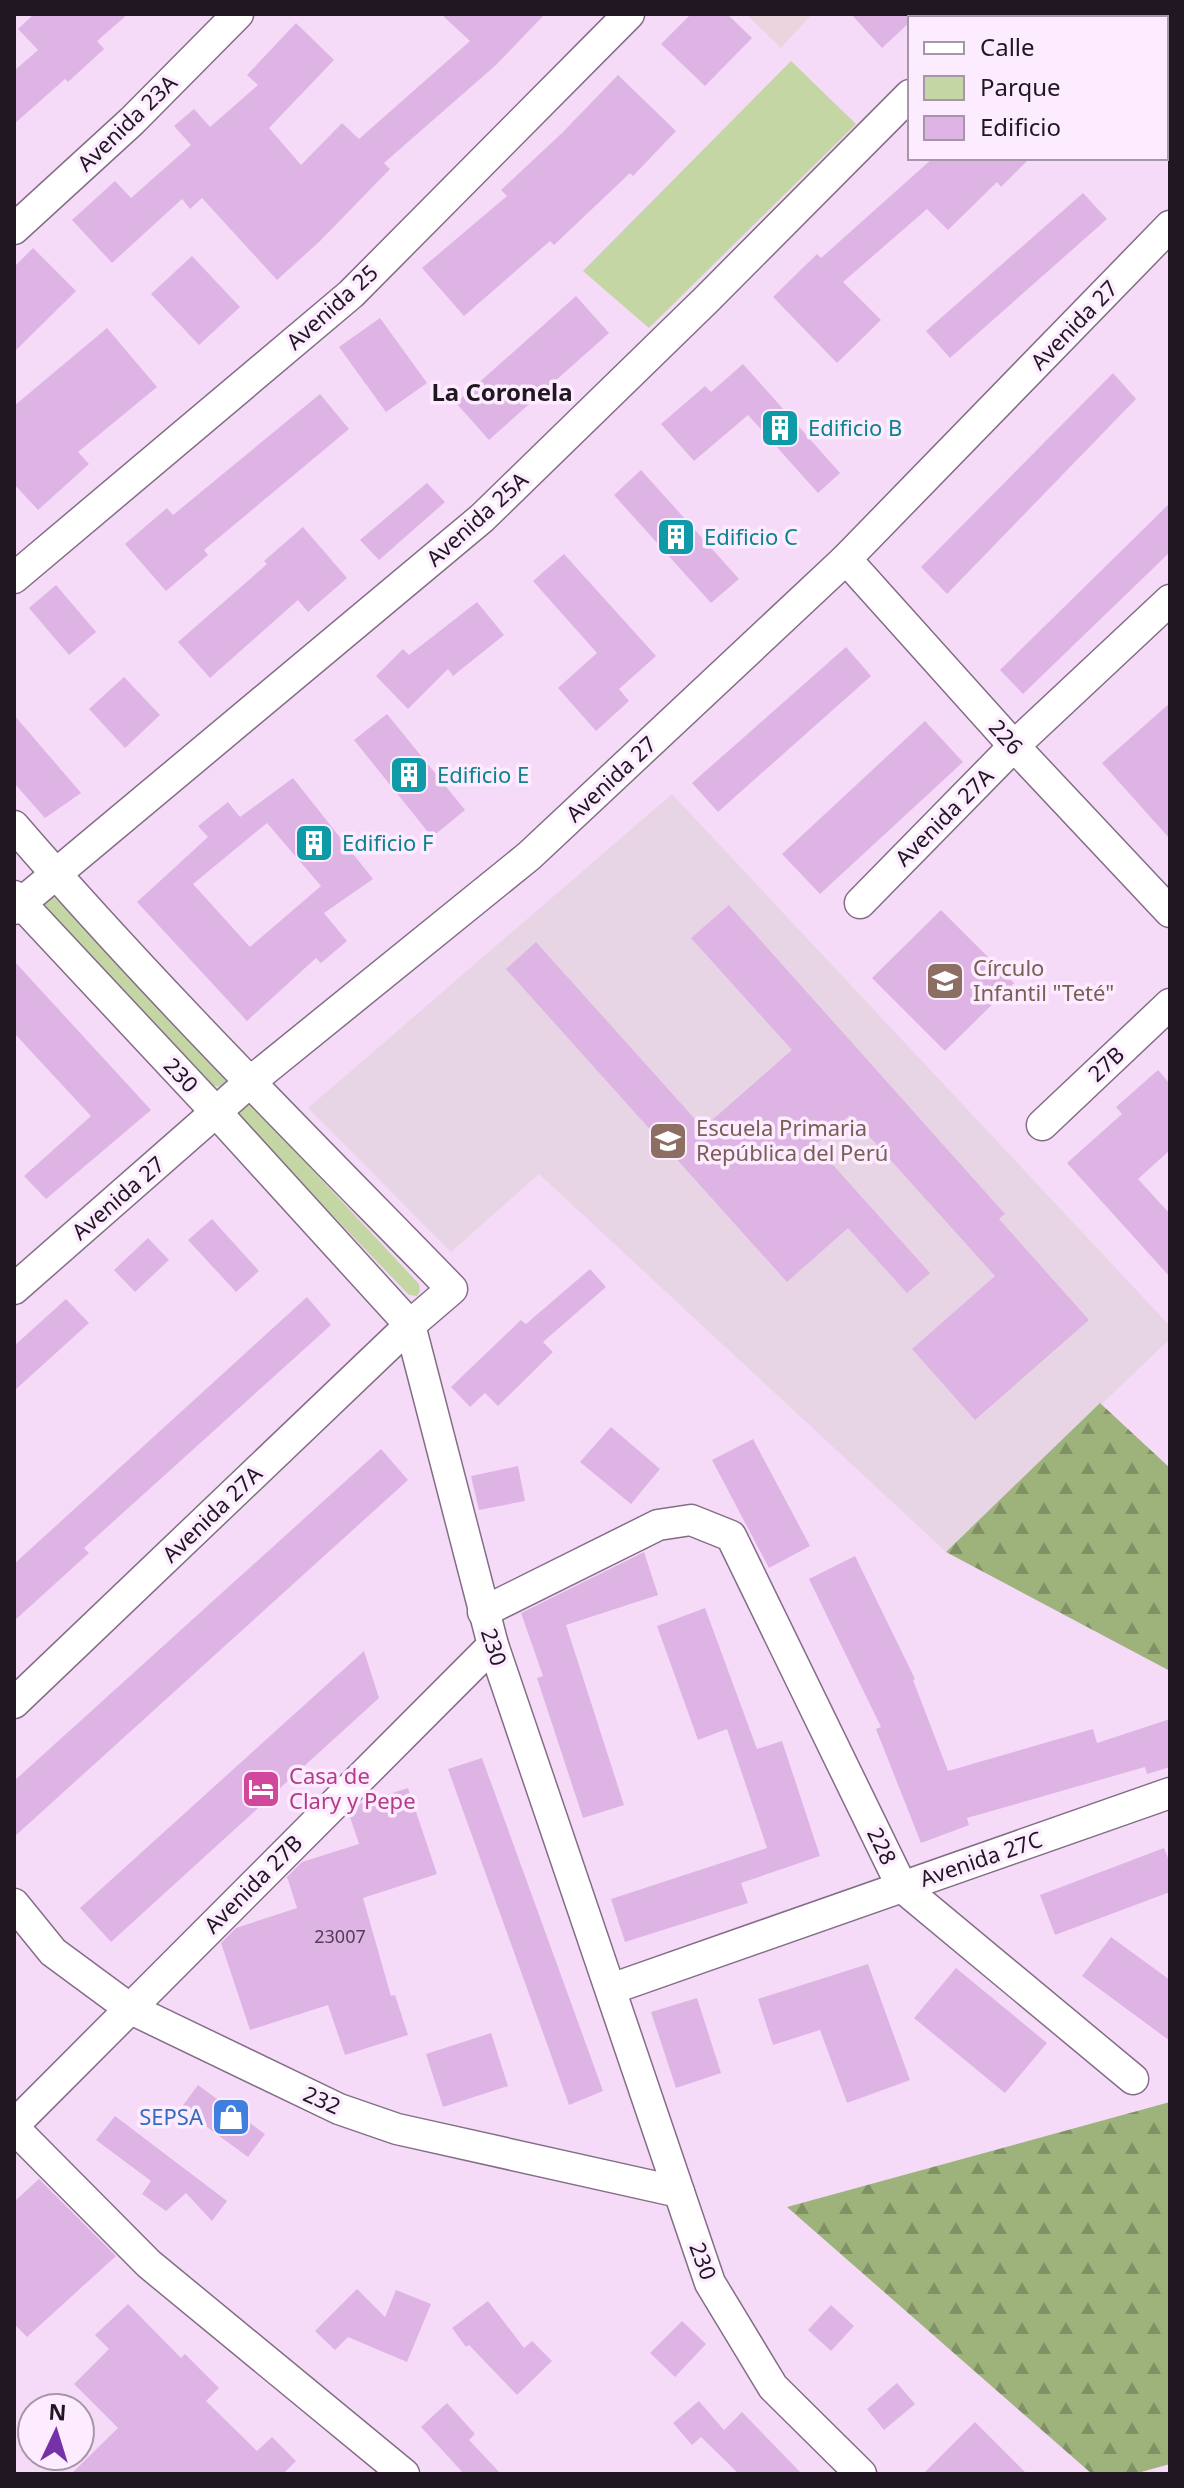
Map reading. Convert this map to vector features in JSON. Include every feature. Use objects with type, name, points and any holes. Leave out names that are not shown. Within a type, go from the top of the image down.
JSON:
[{"type":"street","name":"Avenida 23A","points":[[14,229],[132,121],[238,14]]},
{"type":"street","name":"Avenida 25","points":[[14,578],[351,294],[629,14]]},
{"type":"street","name":"Avenida 25A","points":[[16,903],[56,875],[482,518],[908,97]]},
{"type":"street","name":"Avenida 27","points":[[14,1289],[250,1082],[529,856],[846,559],[1170,226]]},
{"type":"street","name":"226","points":[[846,559],[1014,746],[1170,912]]},
{"type":"street","name":"Avenida 27A","points":[[860,903],[1014,746],[1170,600]]},
{"type":"street","name":"230","points":[[14,826],[250,1082],[452,1289]]},
{"type":"street","name":"230","points":[[16,903],[216,1112],[410,1325],[493,1645],[710,2283],[773,2387],[861,2474]]},
{"type":"street","name":"27B","points":[[1042,1125],[1170,1004]]},
{"type":"street","name":"Avenida 27A","points":[[14,1703],[410,1325],[452,1289]]},
{"type":"street","name":"228","points":[[483,1612],[658,1525],[691,1520],[731,1536],[902,1887],[1133,2079]]},
{"type":"street","name":"Avenida 27B","points":[[14,2126],[493,1645]]},
{"type":"street","name":"Avenida 27C","points":[[611,1989],[1170,1793]]},
{"type":"street","name":"232","points":[[14,1904],[53,1952],[129,2008],[339,2109],[383,2124],[679,2192]]},
{"type":"street","points":[[14,2126],[149,2264],[404,2474]]},
{"type":"shaded area","points":[[746,14],[812,14],[781,48]]},
{"type":"shaded area","name":"Escuela Primaria República del Perú","points":[[672,794],[1170,1326],[1170,1339],[946,1552],[539,1174],[451,1252],[308,1108]]},
{"type":"green space","points":[[791,61],[856,124],[649,328],[583,271]]},
{"type":"green space","points":[[49,897],[54,897],[226,1075],[226,1083],[222,1087],[213,1086],[44,905]]},
{"type":"green space","points":[[251,1104],[419,1284],[417,1296],[409,1295],[237,1116],[238,1109]]},
{"type":"green space","points":[[1100,1403],[1170,1468],[1170,1671],[946,1552]]},
{"type":"green space","points":[[1170,2102],[1170,2464],[1134,2474],[1092,2474],[787,2207]]},
{"type":"building","points":[[34,14],[128,14],[97,41],[104,49],[14,124],[14,71],[38,50],[18,29]]},
{"type":"building","points":[[441,14],[545,14],[496,65],[384,163],[390,169],[277,280],[202,198],[190,209],[182,199],[112,263],[72,220],[115,181],[131,198],[191,145],[174,126],[194,109],[210,127],[258,85],[247,75],[296,23],[334,60],[269,128],[301,165],[342,123],[359,139],[470,41]]},
{"type":"building","points":[[691,14],[727,14],[752,38],[705,86],[661,44]]},
{"type":"building","points":[[851,14],[919,14],[908,16],[908,24],[882,48]]},
{"type":"building","points":[[618,75],[676,131],[633,176],[630,173],[554,245],[550,241],[464,316],[422,268],[507,196],[501,190]]},
{"type":"building","points":[[931,160],[1028,160],[1001,187],[997,182],[948,230],[927,209],[843,282],[881,320],[837,363],[773,297],[817,254],[821,258]]},
{"type":"building","points":[[1083,193],[1107,219],[950,358],[926,331]]},
{"type":"building","points":[[33,248],[76,291],[14,352],[14,267]]},
{"type":"building","points":[[192,256],[240,307],[199,345],[151,294]]},
{"type":"building","points":[[576,296],[609,333],[489,440],[456,403]]},
{"type":"building","points":[[380,318],[427,383],[386,412],[339,347]]},
{"type":"building","points":[[107,328],[157,387],[78,452],[89,464],[38,510],[14,484],[14,406]]},
{"type":"building","points":[[743,364],[840,473],[818,493],[748,415],[694,461],[661,424],[705,386],[711,392]]},
{"type":"building","points":[[1113,373],[1136,399],[947,594],[921,567]]},
{"type":"building","points":[[320,394],[349,429],[204,550],[208,555],[166,591],[125,544],[167,508],[173,515]]},
{"type":"building","name":"Edificio C","points":[[641,470],[739,579],[711,603],[614,495]]},
{"type":"building","points":[[427,483],[445,502],[379,560],[360,540]]},
{"type":"building","points":[[1170,503],[1170,552],[1023,694],[1000,670]]},
{"type":"building","points":[[303,527],[347,578],[308,612],[298,600],[210,678],[178,642],[267,564],[264,561]]},
{"type":"building","points":[[564,554],[656,656],[619,689],[629,701],[596,731],[558,688],[597,653],[533,581]]},
{"type":"building","points":[[56,585],[96,632],[69,655],[29,608]]},
{"type":"building","points":[[477,602],[504,635],[453,676],[448,669],[408,709],[376,676],[403,649],[409,655]]},
{"type":"building","points":[[846,647],[871,676],[718,812],[692,783]]},
{"type":"building","points":[[124,677],[160,715],[125,748],[89,709]]},
{"type":"building","points":[[1170,703],[1170,839],[1102,763]]},
{"type":"building","name":"Edificio E","points":[[387,714],[465,810],[432,837],[354,740]]},
{"type":"building","points":[[14,715],[81,793],[45,818],[14,783]]},
{"type":"building","points":[[925,721],[963,762],[820,894],[782,854]]},
{"type":"building","points":[[293,778],[373,879],[324,913],[347,941],[321,963],[316,958],[247,1021],[137,902],[208,837],[198,826],[228,802],[240,817]],"holes":[[[267,823],[321,886],[250,947],[193,884]]]},
{"type":"building","points":[[729,905],[1005,1214],[999,1219],[1089,1320],[975,1420],[912,1349],[995,1276],[850,1115],[815,1145],[930,1273],[907,1293],[848,1228],[787,1282],[506,969],[536,942],[703,1128],[792,1050],[691,938]]},
{"type":"building","points":[[941,910],[1014,983],[945,1051],[872,978]]},
{"type":"building","points":[[14,961],[151,1110],[46,1199],[24,1176],[91,1116],[14,1033]]},
{"type":"building","points":[[1158,1070],[1170,1084],[1170,1150],[1138,1179],[1170,1214],[1170,1277],[1067,1163],[1122,1114],[1116,1107]]},
{"type":"building","points":[[212,1219],[259,1271],[236,1292],[188,1240]]},
{"type":"building","points":[[148,1238],[169,1260],[135,1292],[114,1270]]},
{"type":"building","points":[[590,1269],[606,1287],[543,1342],[553,1352],[498,1406],[485,1393],[470,1407],[451,1387],[521,1320],[526,1324]]},
{"type":"building","points":[[307,1297],[331,1325],[84,1548],[89,1553],[14,1621],[14,1564]]},
{"type":"building","points":[[66,1299],[89,1323],[14,1391],[14,1346]]},
{"type":"building","points":[[611,1427],[660,1469],[631,1504],[580,1462]]},
{"type":"building","points":[[753,1439],[810,1546],[769,1568],[712,1460]]},
{"type":"building","points":[[381,1449],[408,1480],[14,1837],[14,1781]]},
{"type":"building","points":[[518,1466],[525,1501],[479,1510],[471,1476]]},
{"type":"building","points":[[644,1552],[658,1595],[566,1625],[624,1805],[583,1818],[537,1678],[543,1676],[521,1613]]},
{"type":"building","points":[[855,1556],[915,1679],[948,1771],[1093,1729],[1097,1743],[1170,1719],[1170,1767],[1147,1774],[1145,1767],[967,1818],[969,1825],[921,1843],[876,1729],[881,1727],[809,1579]]},
{"type":"building","points":[[705,1608],[757,1749],[782,1741],[820,1856],[741,1883],[748,1903],[625,1942],[611,1899],[767,1848],[727,1729],[698,1740],[657,1626]]},
{"type":"building","points":[[364,1651],[379,1698],[111,1942],[80,1908]]},
{"type":"building","points":[[482,1758],[603,2091],[569,2105],[448,1769]]},
{"type":"building","points":[[408,1788],[437,1874],[363,1898],[391,1996],[395,1995],[408,2035],[345,2055],[328,2005],[250,2030],[221,1943],[236,1928],[297,1908],[287,1877],[302,1862],[359,1844],[349,1814],[361,1803]]},
{"type":"building","points":[[1164,1848],[1170,1863],[1170,1892],[1055,1935],[1040,1895]]},
{"type":"building","points":[[1111,1937],[1170,1980],[1170,2041],[1082,1976]]},
{"type":"building","points":[[868,1964],[910,2080],[847,2103],[820,2030],[773,2045],[758,1999]]},
{"type":"building","points":[[956,1968],[1047,2043],[1005,2093],[914,2018]]},
{"type":"building","points":[[697,1998],[721,2073],[676,2088],[651,2012]]},
{"type":"building","points":[[491,2033],[508,2086],[443,2107],[426,2054]]},
{"type":"building","points":[[198,2085],[265,2134],[248,2157],[181,2108]]},
{"type":"building","points":[[115,2116],[227,2201],[212,2221],[186,2193],[166,2211],[142,2194],[151,2181],[96,2140]]},
{"type":"building","points":[[39,2179],[116,2256],[27,2337],[14,2324],[14,2202]]},
{"type":"building","points":[[357,2289],[385,2317],[396,2290],[431,2304],[407,2362],[348,2337],[335,2350],[315,2331]]},
{"type":"building","points":[[488,2301],[524,2348],[532,2341],[552,2361],[517,2395],[469,2345],[466,2347],[452,2328]]},
{"type":"building","points":[[128,2304],[181,2358],[185,2354],[219,2388],[206,2401],[257,2451],[272,2437],[296,2461],[283,2474],[71,2474],[96,2472],[96,2450],[118,2428],[96,2406],[96,2392],[82,2392],[74,2384],[109,2349],[95,2335]]},
{"type":"building","points":[[831,2305],[854,2326],[831,2351],[808,2330]]},
{"type":"building","points":[[682,2321],[706,2344],[675,2377],[650,2353]]},
{"type":"building","points":[[897,2383],[915,2404],[884,2430],[867,2409]]},
{"type":"building","points":[[699,2401],[724,2430],[742,2412],[802,2474],[739,2474],[701,2437],[692,2445],[673,2423]]},
{"type":"building","points":[[447,2403],[475,2434],[469,2440],[501,2474],[464,2474],[421,2427]]},
{"type":"building","points":[[975,2422],[1027,2474],[923,2474]]},
{"type":"place","name":"Edificio B","points":[[780,428]]},
{"type":"place","name":"Edificio C","points":[[676,537]]},
{"type":"place","name":"Edificio E","points":[[409,775]]},
{"type":"place","name":"Edificio F","points":[[314,843]]},
{"type":"place","name":"Círculo Infantil \"Teté\"","points":[[945,981]]},
{"type":"place","name":"Escuela Primaria República del Perú","points":[[668,1141]]},
{"type":"place","name":"Casa de Clary y Pepe","points":[[261,1789]]},
{"type":"place","name":"SEPSA","points":[[231,2117]]},
{"type":"district","name":"La Coronela","points":[[502,393]]}]
